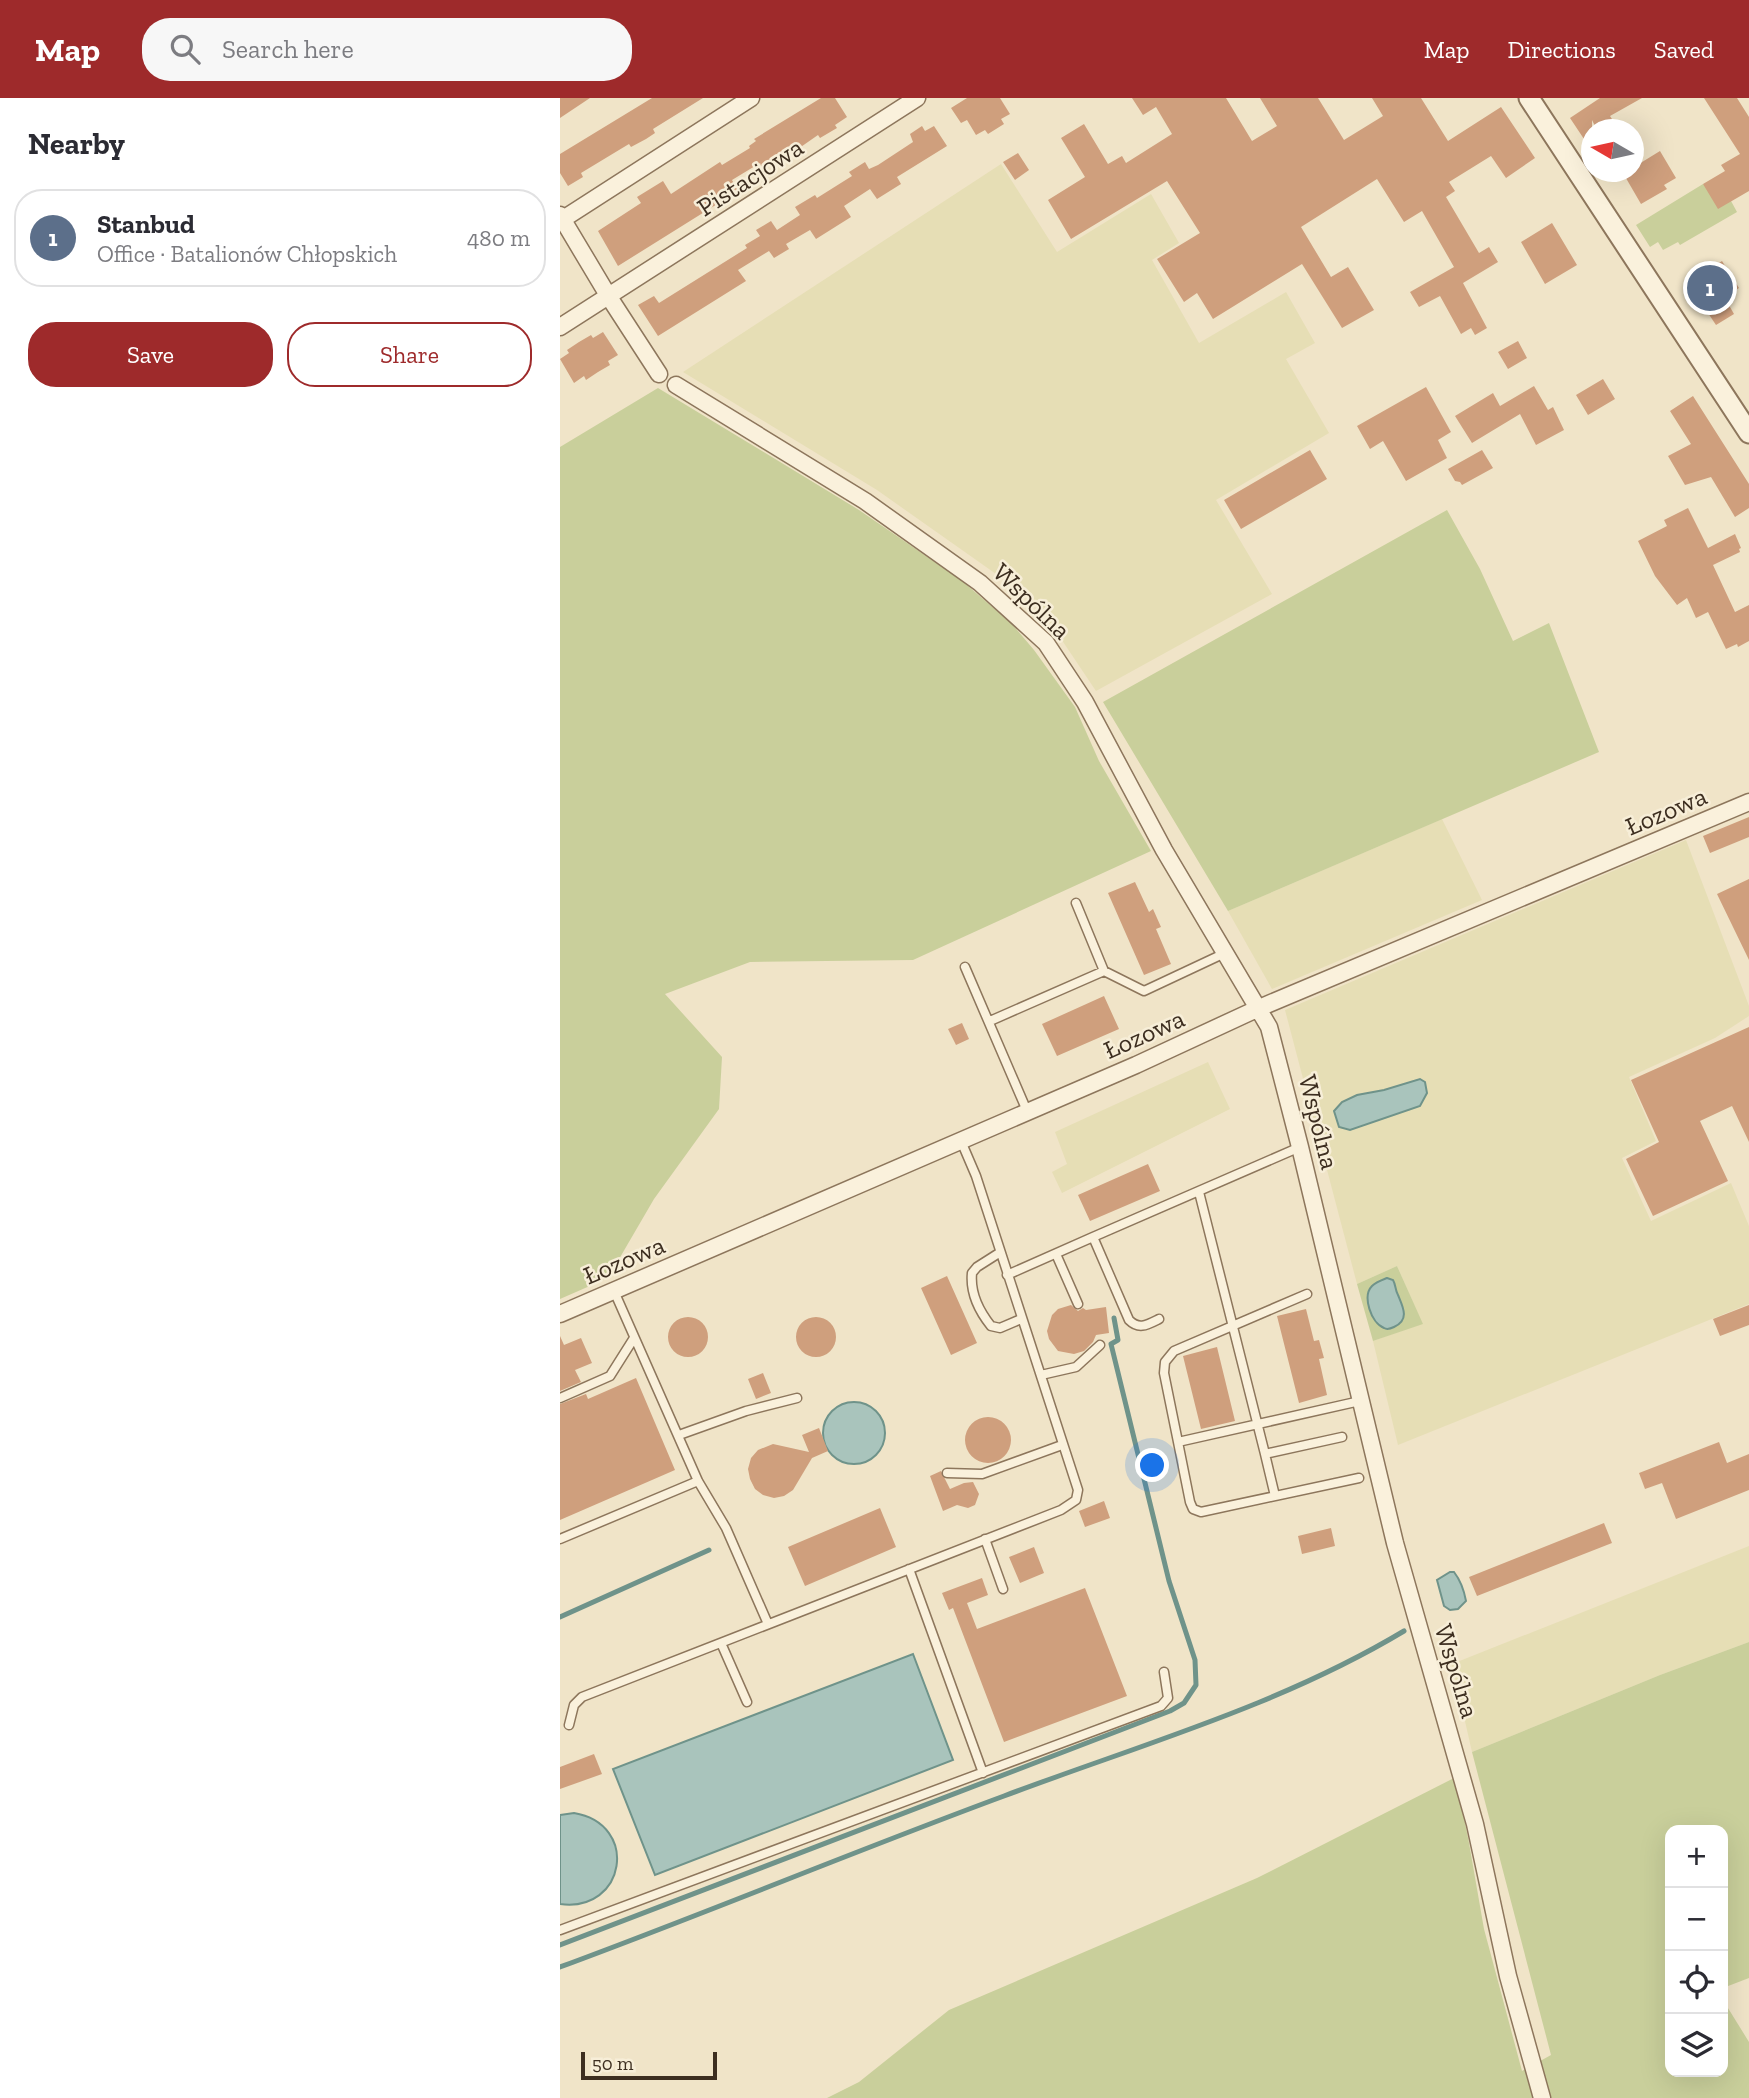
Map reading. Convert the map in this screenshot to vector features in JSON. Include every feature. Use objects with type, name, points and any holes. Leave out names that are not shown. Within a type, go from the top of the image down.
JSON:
[{"type":"street","points":[[659,374],[561,217],[751,98]]},
{"type":"street","name":"Pistacjowa","points":[[560,327],[918,98]]},
{"type":"street","points":[[1528,98],[1749,433]]},
{"type":"street","name":"Wspólna","points":[[676,385],[865,501],[980,583],[1046,643],[1085,702],[1164,850],[1269,1027],[1412,1607],[1475,1824],[1508,1976],[1542,2098]]},
{"type":"street","name":"Łozowa","points":[[560,1314],[961,1141],[1259,1008],[1749,802]]},
{"type":"lane","points":[[1076,903],[1104,971],[1144,991],[1225,953]]},
{"type":"lane","points":[[965,967],[1027,1111]]},
{"type":"lane","points":[[990,1021],[1104,971]]},
{"type":"lane","points":[[569,1725],[575,1705],[582,1697],[1074,1503],[1078,1490],[976,1176],[961,1141]]},
{"type":"lane","points":[[1007,1275],[1300,1147]]},
{"type":"lane","points":[[1199,1192],[1275,1496]]},
{"type":"lane","points":[[1093,1237],[1129,1320],[1135,1326],[1144,1326],[1159,1319]]},
{"type":"lane","points":[[999,1253],[972,1273],[973,1294],[991,1326],[1000,1328],[1021,1319]]},
{"type":"lane","points":[[1056,1254],[1078,1304]]},
{"type":"lane","points":[[614,1291],[698,1481],[726,1528],[768,1624]]},
{"type":"lane","points":[[1307,1294],[1174,1351],[1164,1362],[1164,1373],[1193,1509],[1201,1512],[1359,1478]]},
{"type":"lane","points":[[560,1398],[610,1376],[634,1338]]},
{"type":"lane","points":[[1041,1375],[1076,1367],[1100,1345]]},
{"type":"lane","points":[[679,1436],[746,1410],[797,1398]]},
{"type":"lane","points":[[1178,1442],[1360,1401]]},
{"type":"lane","points":[[1265,1454],[1342,1437]]},
{"type":"lane","points":[[947,1473],[982,1474],[1062,1445]]},
{"type":"lane","points":[[560,1539],[698,1481]]},
{"type":"lane","points":[[985,1539],[1003,1589]]},
{"type":"lane","points":[[909,1569],[983,1773]]},
{"type":"lane","points":[[721,1643],[747,1702]]},
{"type":"lane","points":[[560,1930],[1161,1706],[1168,1698],[1164,1672]]},
{"type":"shaded area","points":[[1001,164],[1057,252],[1151,194],[1179,243],[1152,260],[1199,343],[1286,292],[1315,343],[1286,359],[1329,433],[1216,500],[1272,594],[1096,691],[1037,603],[877,490],[683,372]]},
{"type":"shaded area","points":[[1442,819],[1482,900],[1272,989],[1228,911]]},
{"type":"shaded area","points":[[1686,840],[1749,1006],[1749,1016],[1715,1038],[1629,1077],[1656,1141],[1622,1158],[1651,1221],[1731,1183],[1749,1226],[1749,1304],[1398,1445],[1373,1341],[1422,1323],[1397,1266],[1357,1284],[1285,1010]]},
{"type":"shaded area","points":[[1208,1062],[1230,1109],[1062,1193],[1052,1172],[1067,1164],[1055,1132]]},
{"type":"shaded area","points":[[1749,1546],[1749,1642],[1660,1675],[1472,1752],[1452,1664]]},
{"type":"green space","points":[[1703,184],[1731,201],[1737,212],[1680,245],[1678,242],[1663,250],[1658,242],[1650,247],[1636,225]]},
{"type":"green space","points":[[658,388],[859,510],[961,580],[1011,623],[1075,707],[1099,761],[1151,851],[913,960],[750,962],[665,994],[722,1057],[719,1109],[654,1199],[608,1278],[560,1299],[560,447]]},
{"type":"green space","points":[[1447,510],[1480,569],[1513,641],[1549,623],[1599,752],[1228,911],[1103,702]]},
{"type":"green space","points":[[1397,1266],[1423,1324],[1373,1341],[1357,1284]]},
{"type":"green space","points":[[1749,1642],[1749,1978],[1728,1986],[1728,1825],[1665,1825],[1665,2077],[1728,2077],[1728,2008],[1749,2042],[1749,2098],[827,2098],[859,2082],[949,2010],[1257,1878],[1456,1777],[1484,1929],[1522,2071],[1551,2055],[1472,1752],[1660,1675]]},
{"type":"water","points":[[1420,1079],[1425,1082],[1427,1093],[1420,1106],[1350,1130],[1339,1127],[1334,1111],[1342,1102],[1357,1095]]},
{"type":"water","points":[[1387,1278],[1394,1282],[1404,1317],[1393,1328],[1385,1329],[1375,1321],[1369,1309],[1368,1296],[1372,1286]]},
{"type":"water","points":[[854,1402],[876,1411],[885,1433],[876,1455],[854,1464],[832,1455],[823,1433],[832,1411]]},
{"type":"water","points":[[1454,1572],[1459,1579],[1466,1601],[1458,1609],[1450,1610],[1444,1606],[1437,1580]]},
{"type":"water","points":[[913,1654],[953,1760],[655,1875],[613,1769]]},
{"type":"water","points":[[574,1813],[595,1820],[609,1833],[616,1849],[616,1866],[611,1882],[599,1895],[582,1903],[560,1904],[560,1815]]},
{"type":"building","points":[[560,98],[590,98],[560,118]]},
{"type":"building","points":[[652,98],[703,98],[653,129],[655,133],[646,139],[631,147],[629,144],[581,173],[583,177],[568,186],[560,173],[560,154]]},
{"type":"building","points":[[821,98],[835,98],[847,117],[835,125],[837,128],[820,138],[818,135],[772,167],[769,163],[762,168],[760,163],[732,180],[738,191],[618,266],[598,231],[641,203],[637,197],[663,181],[671,194],[720,162],[722,165],[750,148],[756,141],[754,139]]},
{"type":"building","points":[[967,98],[1000,98],[1010,114],[1001,119],[1004,124],[988,134],[985,130],[976,135],[967,120],[961,123],[951,108]]},
{"type":"building","points":[[1132,98],[1226,98],[1252,141],[1277,126],[1260,98],[1318,98],[1344,140],[1383,116],[1372,98],[1421,98],[1448,141],[1501,107],[1535,158],[1506,178],[1491,156],[1449,182],[1455,191],[1446,197],[1479,253],[1489,247],[1498,262],[1463,283],[1487,328],[1475,335],[1471,328],[1461,334],[1440,296],[1419,307],[1410,292],[1454,267],[1422,211],[1404,222],[1377,179],[1301,227],[1331,277],[1348,267],[1374,310],[1342,328],[1302,264],[1213,319],[1197,293],[1184,302],[1157,259],[1200,233],[1167,181],[1071,239],[1048,200],[1085,177],[1061,138],[1084,124],[1108,164],[1122,156],[1126,163],[1172,134],[1156,107],[1143,115]]},
{"type":"building","points":[[1600,98],[1642,98],[1610,116],[1612,119],[1581,119],[1581,134],[1570,118]]},
{"type":"building","points":[[1704,98],[1737,98],[1749,117],[1749,191],[1718,209],[1703,184],[1725,171],[1721,165],[1740,154]]},
{"type":"building","points":[[922,126],[925,131],[934,126],[947,146],[897,177],[901,184],[877,199],[870,189],[844,206],[851,217],[816,239],[810,230],[786,244],[789,249],[774,258],[769,251],[738,270],[746,281],[658,336],[638,305],[654,296],[659,303],[747,248],[745,245],[760,236],[756,230],[771,221],[777,230],[800,215],[795,207],[815,195],[817,198],[852,176],[849,172],[865,162],[869,169],[878,165],[913,142],[910,134]]},
{"type":"building","points":[[1660,151],[1676,178],[1664,185],[1667,189],[1641,204],[1628,182],[1644,182],[1644,161]]},
{"type":"building","points":[[1018,153],[1029,170],[1015,180],[1003,162]]},
{"type":"building","points":[[1552,223],[1577,265],[1545,284],[1521,242]]},
{"type":"building","points":[[1722,261],[1739,288],[1728,295],[1730,297],[1726,300],[1734,314],[1716,325],[1688,283]]},
{"type":"building","points":[[603,332],[618,355],[608,361],[610,365],[586,380],[584,376],[574,383],[560,359],[579,342]]},
{"type":"building","points":[[1518,341],[1527,358],[1508,369],[1498,352]]},
{"type":"building","points":[[1603,379],[1615,399],[1588,415],[1576,395]]},
{"type":"building","points":[[1534,386],[1548,410],[1553,407],[1564,430],[1536,445],[1520,414],[1472,443],[1455,416],[1493,393],[1500,406]]},
{"type":"building","points":[[1426,387],[1451,432],[1438,440],[1447,458],[1406,481],[1383,441],[1370,449],[1357,426]]},
{"type":"building","points":[[1693,396],[1749,484],[1749,508],[1735,517],[1711,477],[1685,485],[1668,456],[1691,444],[1670,411]]},
{"type":"building","points":[[1310,450],[1327,479],[1241,529],[1224,500]]},
{"type":"building","points":[[1482,450],[1493,468],[1462,485],[1455,481],[1448,469]]},
{"type":"building","points":[[1688,508],[1708,548],[1735,534],[1741,548],[1740,552],[1713,565],[1735,612],[1749,605],[1749,641],[1738,647],[1737,644],[1726,649],[1708,612],[1696,618],[1687,598],[1677,605],[1655,576],[1638,541],[1667,526],[1664,520]]},
{"type":"building","points":[[1749,817],[1749,837],[1710,853],[1703,836]]},
{"type":"building","points":[[1749,879],[1749,960],[1717,894]]},
{"type":"building","points":[[1135,882],[1149,912],[1153,909],[1161,927],[1156,929],[1171,964],[1144,975],[1108,893]]},
{"type":"building","points":[[1104,996],[1119,1029],[1057,1056],[1042,1024]]},
{"type":"building","points":[[962,1023],[969,1039],[956,1045],[948,1029]]},
{"type":"building","points":[[1749,1027],[1749,1142],[1732,1106],[1700,1121],[1728,1181],[1653,1216],[1626,1159],[1659,1142],[1631,1080]]},
{"type":"building","points":[[1148,1164],[1160,1191],[1090,1221],[1078,1195]]},
{"type":"building","points":[[947,1276],[977,1343],[951,1355],[921,1288]]},
{"type":"building","points":[[1071,1305],[1078,1311],[1083,1308],[1086,1310],[1106,1307],[1109,1333],[1096,1335],[1084,1351],[1074,1354],[1058,1351],[1049,1339],[1047,1331],[1052,1315],[1058,1309]]},
{"type":"building","points":[[1749,1305],[1749,1325],[1720,1336],[1713,1319]]},
{"type":"building","points":[[1306,1309],[1314,1341],[1319,1340],[1324,1358],[1319,1359],[1327,1395],[1299,1403],[1277,1316]]},
{"type":"building","points":[[688,1317],[702,1323],[708,1337],[702,1351],[688,1357],[674,1351],[668,1337],[674,1323]]},
{"type":"building","points":[[816,1317],[830,1323],[836,1337],[830,1351],[816,1357],[802,1351],[796,1337],[802,1323]]},
{"type":"building","points":[[560,1336],[564,1345],[581,1338],[592,1363],[575,1370],[581,1382],[560,1391]]},
{"type":"building","points":[[1217,1347],[1235,1421],[1201,1429],[1183,1356]]},
{"type":"building","points":[[763,1373],[771,1393],[756,1399],[748,1379]]},
{"type":"building","points":[[636,1378],[675,1470],[560,1520],[560,1404],[586,1394],[588,1399]]},
{"type":"building","points":[[988,1417],[1004,1424],[1011,1440],[1004,1456],[988,1463],[972,1456],[965,1440],[972,1424]]},
{"type":"building","points":[[819,1428],[828,1451],[812,1458],[793,1490],[774,1498],[755,1489],[748,1469],[751,1458],[758,1450],[773,1444],[809,1452],[802,1435]]},
{"type":"building","points":[[1719,1442],[1727,1463],[1749,1454],[1749,1490],[1676,1519],[1662,1483],[1645,1489],[1639,1473]]},
{"type":"building","points":[[941,1471],[950,1489],[973,1482],[979,1494],[975,1505],[968,1508],[957,1505],[943,1511],[930,1476]]},
{"type":"building","points":[[1104,1501],[1110,1518],[1085,1527],[1079,1511]]},
{"type":"building","points":[[880,1508],[896,1547],[805,1586],[788,1547]]},
{"type":"building","points":[[1604,1523],[1612,1543],[1477,1596],[1469,1577]]},
{"type":"building","points":[[1331,1528],[1335,1546],[1302,1554],[1298,1536]]},
{"type":"building","points":[[1034,1547],[1044,1573],[1020,1583],[1009,1557]]},
{"type":"building","points":[[982,1578],[988,1595],[967,1603],[977,1629],[1085,1588],[1127,1696],[1004,1742],[953,1608],[949,1610],[942,1593]]},
{"type":"building","points":[[594,1754],[602,1774],[560,1789],[560,1767]]},
{"type":"waterway","points":[[560,1945],[1170,1711],[1184,1703],[1196,1685],[1195,1660],[1169,1581],[1111,1344],[1118,1340],[1114,1318]]},
{"type":"waterway","points":[[560,1617],[709,1550]]},
{"type":"waterway","points":[[560,1967],[948,1817],[1258,1703],[1356,1658],[1404,1631]]},
{"type":"place","name":"Stanbud","points":[[1710,288]]}]
